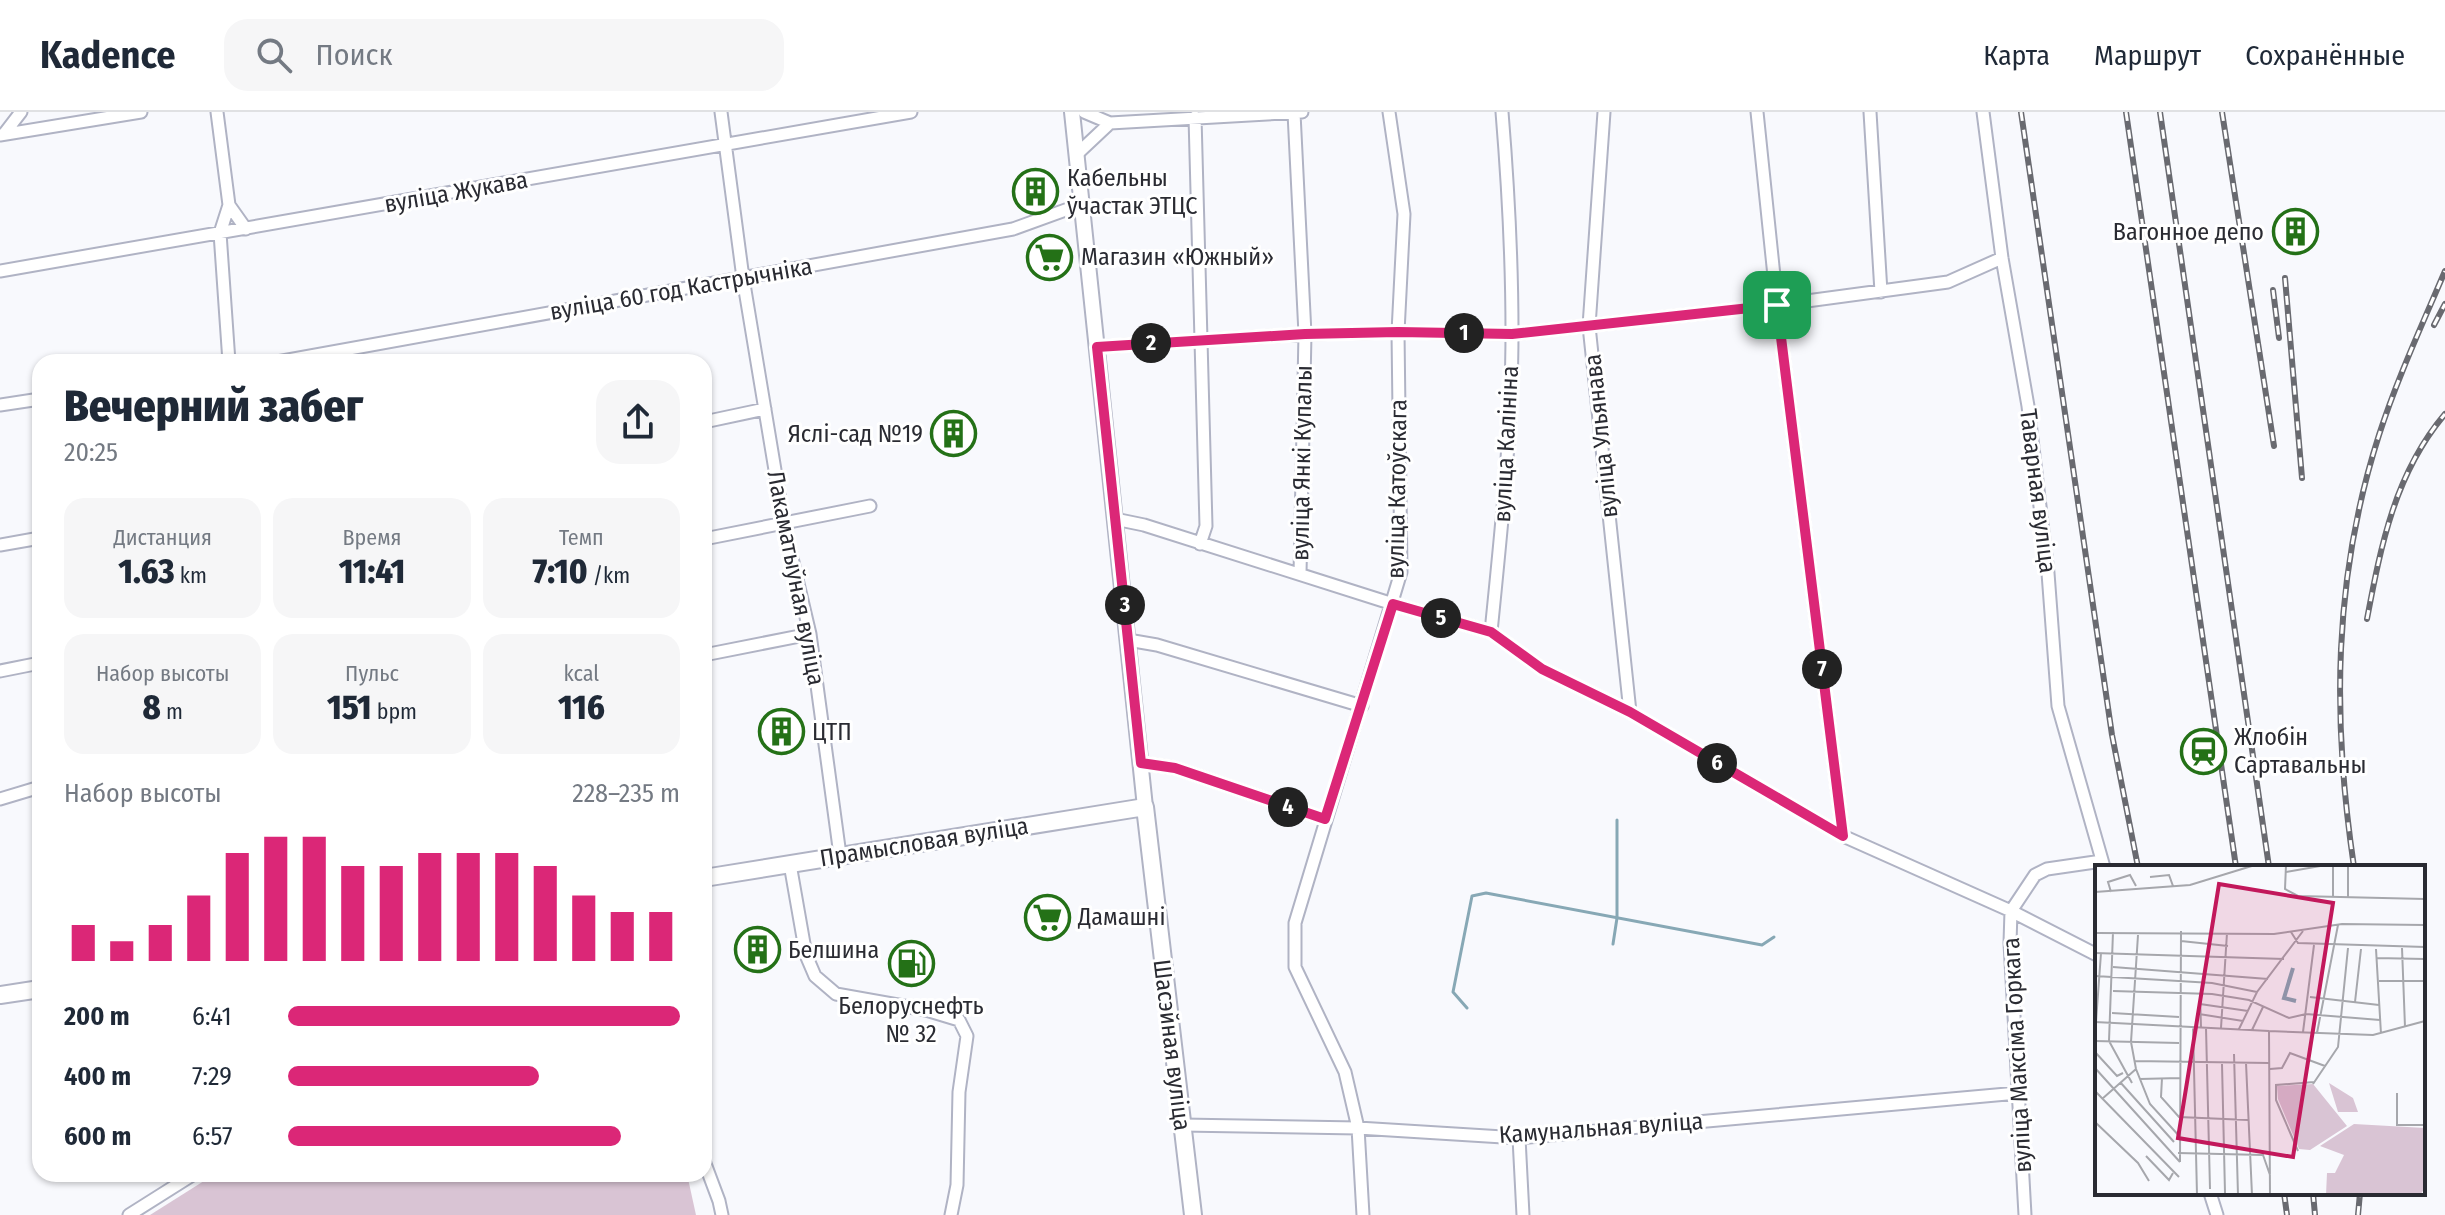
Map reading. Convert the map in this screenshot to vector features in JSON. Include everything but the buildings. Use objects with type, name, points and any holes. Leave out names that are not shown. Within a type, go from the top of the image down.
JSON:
[{"type":"main road","name":"Прамысловая вуліца","points":[[712,877],[1145,807]]},
{"type":"main road","name":"Шасэйная вуліца","points":[[1145,807],[1193,1215]]},
{"type":"main road","points":[[0,995],[32,990]]},
{"type":"street","points":[[2,134],[18,116],[3,112]]},
{"type":"street","points":[[2,134],[141,112]]},
{"type":"street","points":[[217,112],[229,205],[220,233],[228,354]]},
{"type":"street","name":"Лакаматыўная вуліца","points":[[721,112],[743,278],[784,524],[810,634],[840,855]]},
{"type":"street","name":"вуліца Жукава","points":[[0,271],[911,112]]},
{"type":"street","name":"Шасэйная вуліца","points":[[1072,112],[1145,807]]},
{"type":"street","points":[[1084,112],[1110,123],[1302,112]]},
{"type":"street","name":"вуліца Катоўскага","points":[[1363,1215],[1358,1128],[1345,1072],[1295,967],[1295,923],[1401,572],[1398,332],[1404,214],[1389,112]]},
{"type":"street","name":"вуліца Калініна","points":[[1491,632],[1506,486],[1512,334],[1509,192],[1502,112]]},
{"type":"street","name":"вуліца Ульянава","points":[[1604,112],[1589,326],[1630,712]]},
{"type":"street","points":[[1757,112],[1777,305],[1843,836]]},
{"type":"street","points":[[1870,112],[1881,292]]},
{"type":"street","name":"Таварная вуліца","points":[[1983,112],[2002,258],[2028,406],[2047,558],[2058,706],[2103,864]]},
{"type":"street","name":"вуліца Янкі Купалы","points":[[1294,113],[1305,334],[1300,574]]},
{"type":"street","points":[[1195,117],[1206,526],[1200,544]]},
{"type":"street","points":[[1077,154],[1110,123]]},
{"type":"street","name":"вуліца 60 год Кастрычніка","points":[[321,354],[1013,229],[1082,204]]},
{"type":"street","points":[[229,205],[246,229]]},
{"type":"street","points":[[1097,347],[1305,334],[1512,334],[1777,305],[1948,282],[2002,258]]},
{"type":"street","points":[[0,405],[32,400]]},
{"type":"street","points":[[712,420],[765,409]]},
{"type":"street","points":[[712,538],[870,506]]},
{"type":"street","points":[[1115,519],[1144,525],[1491,632],[1542,669],[1630,712],[1843,836],[2011,911],[2095,954]]},
{"type":"street","points":[[0,545],[32,539]]},
{"type":"street","points":[[712,653],[810,634]]},
{"type":"street","points":[[1128,640],[1157,645],[1362,706]]},
{"type":"street","points":[[0,671],[32,665]]},
{"type":"street","points":[[1141,763],[1175,768],[1325,819]]},
{"type":"street","points":[[0,799],[32,789]]},
{"type":"street","points":[[790,864],[806,955],[815,976],[836,994],[926,1010],[959,1020],[967,1036],[959,1092],[957,1185],[951,1215]]},
{"type":"street","name":"вуліца Максіма Горкага","points":[[2025,1215],[2011,911],[2035,875],[2047,869],[2103,864]]},
{"type":"street","name":"Камунальная вуліца","points":[[1182,1125],[1358,1128],[1519,1138],[2018,1093]]},
{"type":"street","points":[[1519,1138],[1523,1215]]},
{"type":"street","points":[[129,1215],[181,1182]]},
{"type":"street","points":[[712,1182],[722,1215]]},
{"type":"street","points":[[2211,1195],[2217,1215]]},
{"type":"shaded area","points":[[202,1182],[689,1182],[696,1215],[150,1215]]},
{"type":"waterway","points":[[1613,944],[1617,918],[1617,820]]},
{"type":"waterway","points":[[1467,1008],[1453,992],[1472,896],[1486,893],[1762,945],[1774,937]]},
{"type":"railway","points":[[2021,112],[2112,735],[2138,865]]},
{"type":"railway","points":[[2126,112],[2236,865]]},
{"type":"railway","points":[[2160,112],[2269,865]]},
{"type":"railway","points":[[2222,112],[2274,446]]},
{"type":"railway","points":[[2354,865],[2342,757],[2340,703],[2345,596],[2353,542],[2364,489],[2386,414],[2445,271]]},
{"type":"railway","points":[[2285,278],[2302,478]]},
{"type":"railway","points":[[2273,290],[2279,338]]},
{"type":"railway","points":[[2434,325],[2445,304]]},
{"type":"railway","points":[[2367,619],[2392,511],[2414,461],[2445,414]]},
{"type":"railway","points":[[2284,1195],[2287,1215]]},
{"type":"railway","points":[[2313,1195],[2315,1215]]},
{"type":"railway","points":[[2358,1215],[2360,1195]]},
{"type":"place","name":"Кабельны ўчастак ЭТЦС","points":[[1036,192]]},
{"type":"place","name":"Вагонное депо","points":[[2295,232]]},
{"type":"place","name":"Магазин «Южный»","points":[[1050,257]]},
{"type":"place","name":"Яслі-сад №19","points":[[954,434]]},
{"type":"place","name":"ЦТП","points":[[781,732]]},
{"type":"place","name":"Жлобін Сартавальны","points":[[2203,751]]},
{"type":"place","name":"Дамашні","points":[[1047,917]]},
{"type":"place","name":"Белшина","points":[[757,950]]},
{"type":"place","name":"Белоруснефть № 32","points":[[911,964]]},
{"type":"route","points":[[1777,305],[1843,836],[1630,712],[1542,669],[1491,632],[1393,604],[1325,819],[1175,768],[1141,763],[1097,347],[1305,334],[1512,334],[1777,305]]}]
